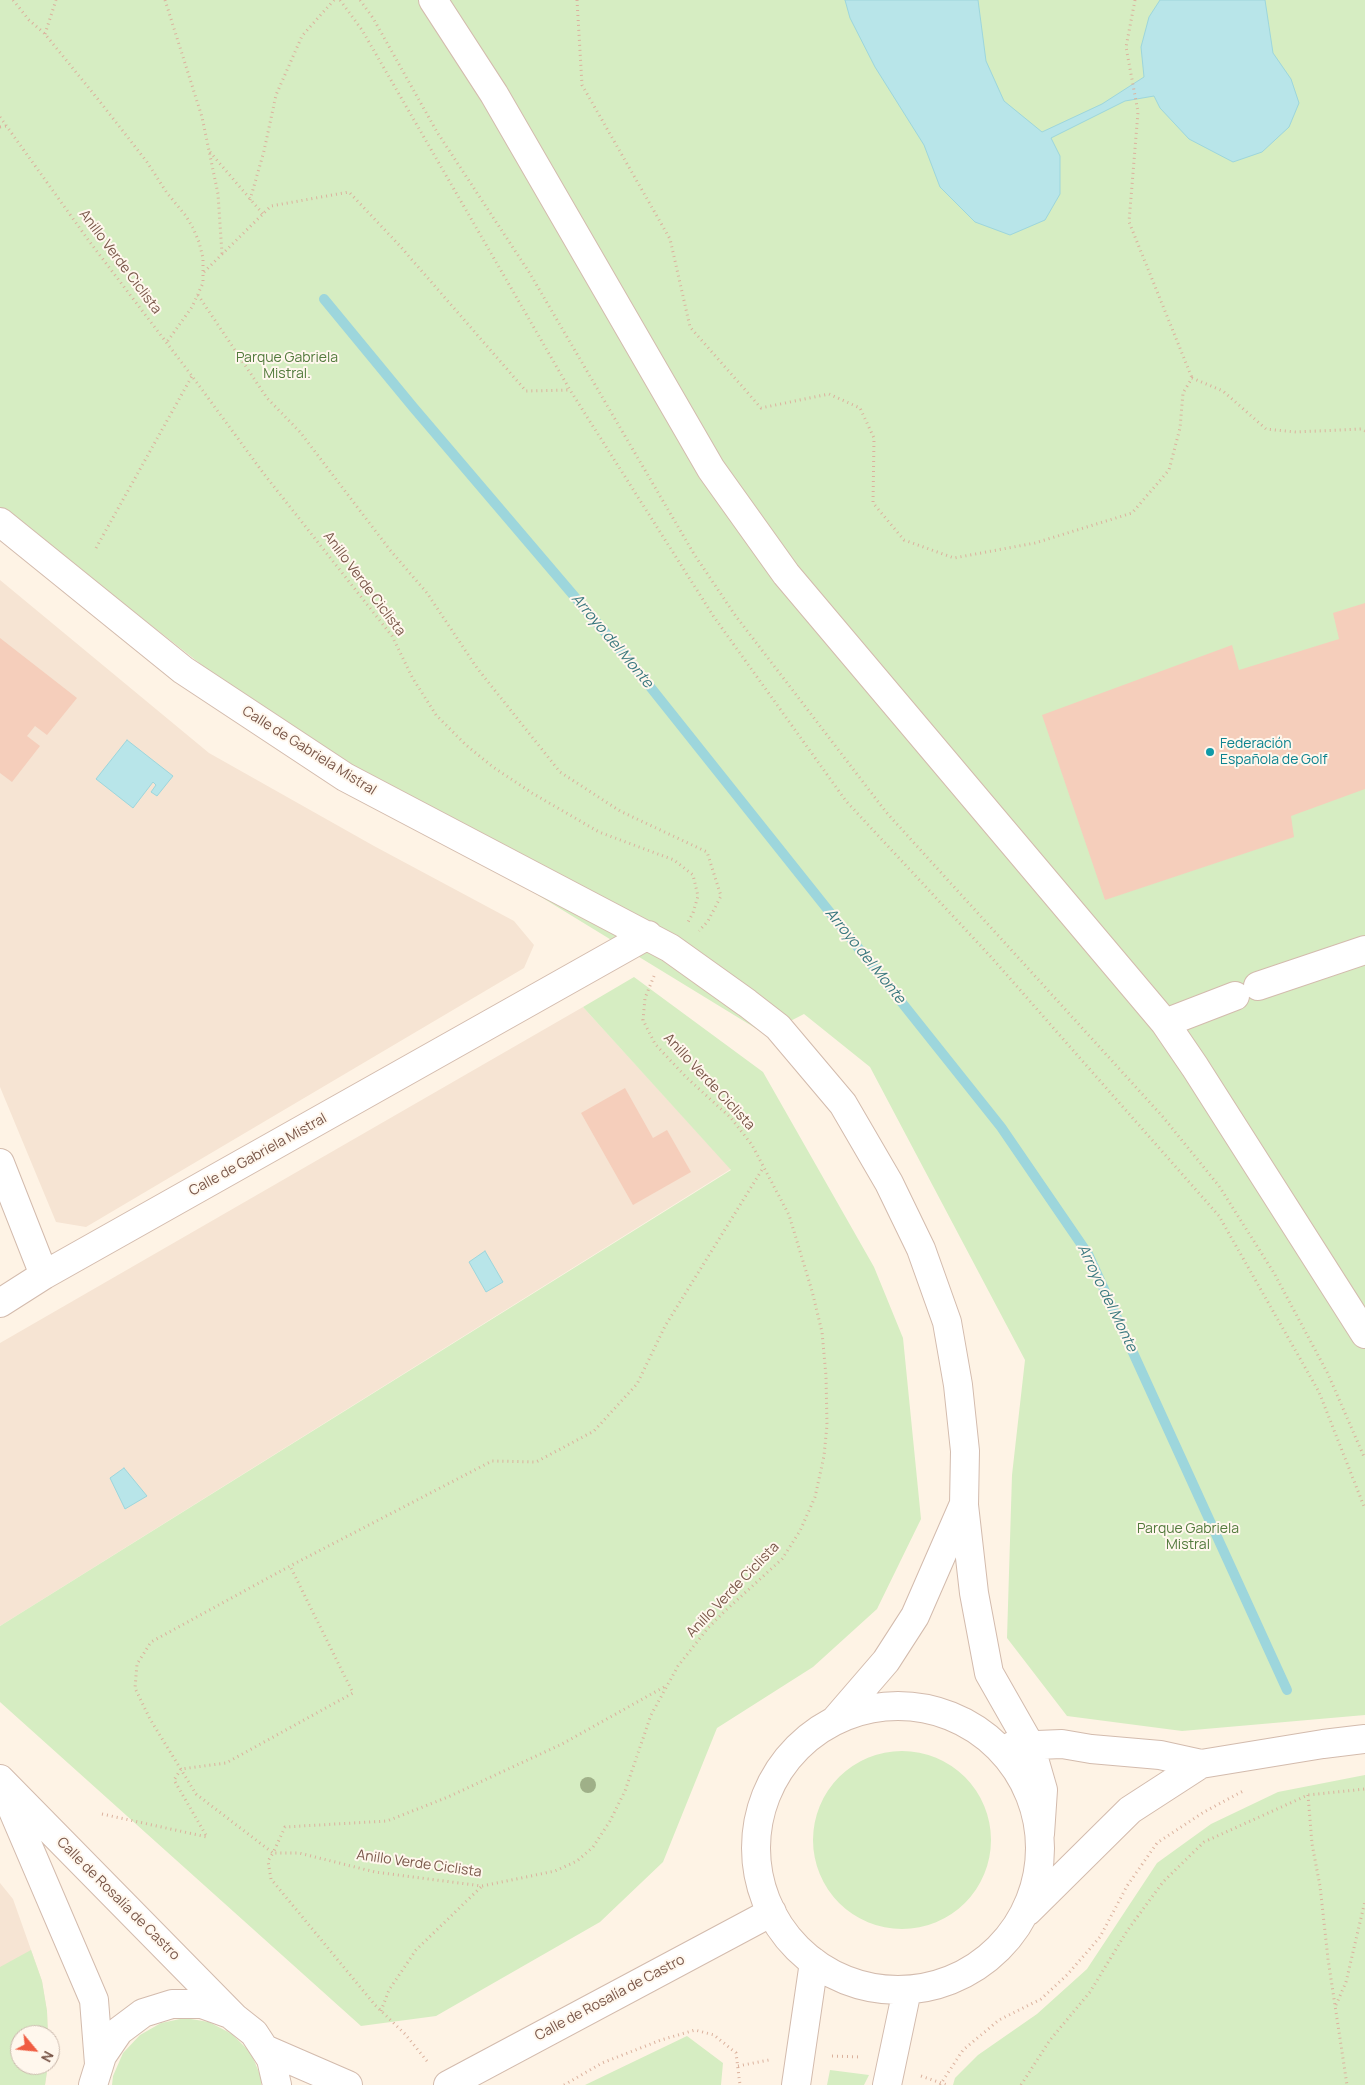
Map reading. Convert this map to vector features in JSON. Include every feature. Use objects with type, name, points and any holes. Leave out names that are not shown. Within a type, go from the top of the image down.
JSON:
[{"type":"street","points":[[433,0],[494,94],[711,469],[798,590],[1165,1023],[1365,1334]]},
{"type":"street","name":"Calle de Gabriela Mistral","points":[[0,522],[182,670],[345,777],[666,946],[778,1027],[843,1104],[889,1183],[921,1249],[947,1322],[958,1385],[966,1451],[964,1505],[974,1593],[989,1673],[1030,1745],[1043,1790],[1040,1834]]},
{"type":"street","name":"Calle de Gabriela Mistral","points":[[0,1303],[44,1275],[666,946]]},
{"type":"street","points":[[1165,1023],[1246,991],[1365,950]]},
{"type":"street","points":[[0,1163],[44,1275]]},
{"type":"street","name":"Calle de Gabriela Mistral","points":[[834,1721],[886,1661],[915,1616],[964,1505]]},
{"type":"street","points":[[893,1706],[926,1708],[968,1724],[998,1746],[1012,1761],[1031,1796],[1040,1834],[1038,1873],[1032,1896],[1022,1917],[1009,1937],[993,1954],[974,1968],[953,1979],[907,1990],[878,1988],[849,1981],[831,1973],[797,1948],[783,1931],[772,1912],[759,1873],[757,1853],[757,1833],[765,1800],[776,1776],[788,1759],[817,1731],[834,1721],[853,1713],[893,1706]]},
{"type":"street","points":[[998,1746],[1062,1744],[1091,1749],[1160,1755],[1202,1764],[1365,1739]]},
{"type":"street","points":[[1022,1917],[1130,1810],[1202,1764]]},
{"type":"street","name":"Calle de Rosalía de Castro","points":[[0,1779],[236,2019]]},
{"type":"street","name":"Calle de Rosalía de Castro","points":[[0,1779],[94,2000],[96,2075]]},
{"type":"street","name":"Calle de Rosalía de Castro","points":[[448,2085],[772,1912]]},
{"type":"street","points":[[796,2085],[814,1962]]},
{"type":"street","points":[[890,2074],[907,1990]]},
{"type":"street","points":[[96,2075],[102,2056],[119,2031],[143,2013],[172,2004],[202,2004],[230,2014],[254,2033],[271,2059],[277,2085]]},
{"type":"street","points":[[265,2049],[348,2085]]},
{"type":"path","points":[[13,0],[29,20],[45,34],[101,103],[186,216],[199,242],[204,272],[203,283],[198,295],[167,342]]},
{"type":"path","points":[[45,34],[56,0]]},
{"type":"path","points":[[165,0],[202,117],[218,194],[222,254]]},
{"type":"path","points":[[250,200],[264,152],[276,95],[302,36],[334,0]]},
{"type":"path","points":[[340,0],[362,30],[570,390],[714,617],[846,801],[991,956],[1218,1216],[1319,1392],[1365,1509]]},
{"type":"path","points":[[360,0],[437,132],[529,272],[694,554],[735,615],[886,812],[1163,1117],[1219,1186],[1274,1273],[1319,1357],[1365,1459]]},
{"type":"path","points":[[577,0],[582,85],[670,238],[690,327],[762,408],[829,394],[860,408],[874,438],[873,504],[904,540],[954,558],[1035,543],[1132,513],[1168,470],[1180,428],[1183,393],[1192,378]]},
{"type":"path","points":[[1135,0],[1126,47],[1138,112],[1129,222],[1192,378],[1223,391],[1266,429],[1296,432],[1361,429],[1365,431]]},
{"type":"path","name":"Anillo Verde Ciclista","points":[[0,117],[89,241],[167,342],[264,474],[392,636],[412,677],[436,715],[466,746],[532,793],[592,828],[674,860],[693,875],[698,896],[694,913],[666,946],[645,998],[643,1020],[655,1044],[686,1078],[731,1118],[752,1145],[789,1215],[822,1332],[826,1376],[827,1425],[824,1456],[815,1497],[800,1531],[782,1559],[708,1628],[678,1666],[651,1715],[625,1791],[610,1821],[593,1847],[577,1862],[555,1871],[482,1886],[375,1872],[298,1853],[273,1853]]},
{"type":"path","points":[[0,127],[6,126]]},
{"type":"path","points":[[209,152],[263,214]]},
{"type":"path","points":[[204,272],[271,206],[349,192],[400,246],[526,391],[570,390]]},
{"type":"path","points":[[198,295],[267,398],[300,432],[390,550],[427,593],[478,668],[560,772],[620,811],[706,852],[721,896],[708,921],[666,946]]},
{"type":"path","points":[[96,548],[192,376]]},
{"type":"path","points":[[273,1853],[196,1794],[150,1719],[135,1688],[137,1664],[151,1642],[290,1566],[492,1461],[536,1462],[594,1431],[637,1384],[666,1326],[763,1168]]},
{"type":"path","points":[[102,1814],[207,1837],[174,1780],[181,1769],[226,1763],[354,1693],[290,1566]]},
{"type":"path","points":[[430,2064],[381,2011],[271,1879],[268,1861],[285,1827],[387,1821],[448,1797],[562,1744],[666,1686]]},
{"type":"path","points":[[940,2084],[962,2050],[999,2020],[1041,1999],[1067,1975],[1100,1937],[1127,1886],[1157,1843],[1204,1812],[1250,1788]]},
{"type":"path","points":[[1021,2085],[1050,2040],[1090,1992],[1127,1931],[1163,1882],[1204,1842],[1308,1795],[1365,1789]]},
{"type":"path","points":[[1308,1795],[1312,1844],[1320,1886],[1347,2085]]},
{"type":"path","points":[[381,2011],[389,1990],[416,1950],[482,1886]]},
{"type":"path","points":[[1336,2006],[1346,1982],[1365,1900]]},
{"type":"path","points":[[564,2085],[602,2063],[661,2040],[695,2030],[714,2035],[736,2053],[740,2085]]},
{"type":"path","points":[[738,2066],[800,2054],[873,2058],[890,2074],[946,2085]]},
{"type":"shaded area","points":[[0,580],[209,753],[374,846],[514,921],[534,945],[524,968],[86,1227],[56,1222],[0,1087]]},
{"type":"shaded area","points":[[583,1007],[731,1169],[0,1626],[0,1343]]},
{"type":"shaded area","points":[[0,1883],[13,1899],[42,1981],[48,2025],[10,2025],[10,2075],[46,2075],[45,2085],[0,2085]]},
{"type":"green space","points":[[0,0],[1365,0],[1365,1715],[1182,1731],[1067,1716],[1007,1638],[1012,1475],[1025,1360],[870,1067],[804,1014],[765,1034],[345,777],[0,507]]},
{"type":"green space","points":[[634,977],[763,1072],[874,1267],[903,1338],[921,1519],[877,1609],[813,1667],[717,1728],[663,1862],[600,1922],[436,2016],[361,2026],[0,1702],[0,1626],[731,1170],[583,1007]]},
{"type":"green space","points":[[893,1751],[911,1751],[936,1758],[951,1766],[965,1777],[976,1791],[984,1806],[991,1831],[991,1849],[984,1874],[976,1889],[965,1903],[951,1914],[928,1925],[911,1929],[893,1929],[876,1925],[860,1918],[846,1909],[833,1896],[817,1866],[813,1849],[813,1831],[817,1814],[824,1798],[833,1784],[846,1771],[876,1755]]},
{"type":"green space","points":[[1365,1775],[1365,2085],[953,2085],[955,2078],[978,2055],[1037,2014],[1087,1969],[1157,1863],[1211,1824],[1278,1792]]},
{"type":"green space","points":[[31,1950],[42,1981],[48,2025],[10,2025],[10,2075],[46,2075],[45,2085],[0,2085],[0,1967]]},
{"type":"green space","points":[[185,2018],[209,2022],[232,2034],[251,2053],[261,2077],[261,2085],[112,2085],[113,2076],[123,2053],[140,2035],[161,2023]]},
{"type":"green space","points":[[687,2036],[723,2063],[721,2085],[585,2085]]},
{"type":"green space","points":[[830,2070],[869,2075],[864,2085],[827,2085]]},
{"type":"water","points":[[845,0],[978,0],[986,61],[1004,101],[1042,132],[1102,104],[1144,77],[1141,47],[1149,17],[1160,0],[1265,0],[1273,53],[1291,79],[1299,103],[1289,127],[1262,152],[1233,162],[1189,139],[1160,108],[1154,96],[1125,101],[1051,138],[1060,156],[1060,194],[1045,220],[1010,235],[975,222],[940,187],[924,145],[875,67],[850,18]]},
{"type":"water","points":[[127,740],[173,776],[157,796],[151,792],[156,785],[153,782],[133,808],[96,779]]},
{"type":"water","points":[[485,1251],[503,1282],[486,1292],[469,1262]]},
{"type":"water","points":[[124,1468],[147,1496],[125,1509],[110,1478]]},
{"type":"building","name":"Federación Española de Golf","points":[[1365,603],[1365,789],[1291,816],[1294,837],[1105,900],[1042,715],[1232,645],[1239,670],[1339,639],[1333,613]]},
{"type":"building","points":[[0,638],[77,698],[47,735],[35,726],[27,736],[40,746],[12,782],[0,773]]},
{"type":"building","points":[[625,1088],[653,1138],[667,1130],[691,1172],[633,1205],[581,1113]]},
{"type":"waterway","name":"Arroyo del Monte","points":[[324,299],[413,407],[632,664],[1001,1127],[1088,1254],[1287,1690]]},
{"type":"place","name":"Federación Española de Golf","points":[[1210,752]]},
{"type":"park label","name":"Parque Gabriela Mistral.","points":[[287,366]]},
{"type":"park label","name":"Parque Gabriela Mistral","points":[[1188,1538]]}]
